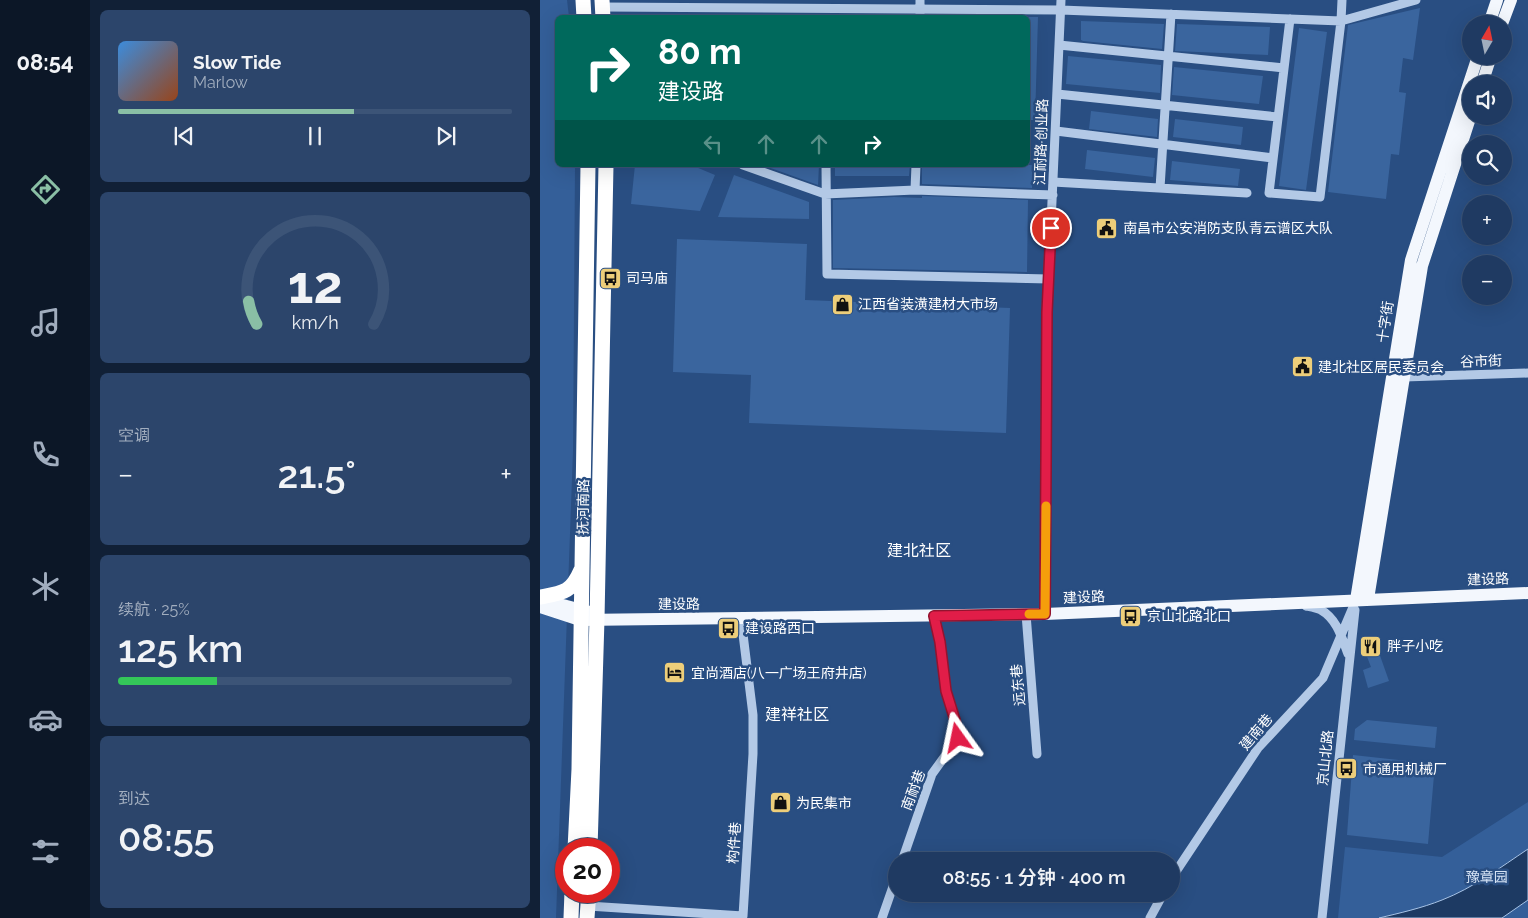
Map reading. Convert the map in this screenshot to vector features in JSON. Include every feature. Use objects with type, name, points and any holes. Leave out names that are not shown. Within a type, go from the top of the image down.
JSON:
[{"type":"highway","points":[[583,0],[584,15]]},
{"type":"highway","name":"抚河南路","points":[[576,838],[579,769],[588,167]]},
{"type":"highway","name":"抚河南路","points":[[590,838],[606,167]]},
{"type":"highway","points":[[540,598],[563,592],[575,584],[581,569]]},
{"type":"highway","points":[[571,918],[572,903]]},
{"type":"main road","points":[[1492,15],[1497,0]]},
{"type":"main road","points":[[1505,15],[1511,0]]},
{"type":"main road","name":"十字街","points":[[1362,600],[1411,260],[1475,65]]},
{"type":"main road","name":"十字街","points":[[1362,600],[1404,377],[1422,266],[1468,125]]},
{"type":"main road","name":"建设路","points":[[580,615],[741,618],[1045,614],[1528,593]]},
{"type":"main road","points":[[540,598],[580,615]]},
{"type":"main road","points":[[540,607],[580,615]]},
{"type":"street","name":"江耐路·创业路","points":[[1045,614],[1047,312],[1061,0]]},
{"type":"street","points":[[1290,19],[1269,193],[1320,197],[1342,0]]},
{"type":"street","points":[[603,8],[738,8],[807,4],[830,13],[842,4],[889,4],[920,9],[952,4],[1013,5],[1060,10],[1341,21],[1416,0]]},
{"type":"street","points":[[738,8],[738,15]]},
{"type":"street","points":[[1160,188],[1171,14]]},
{"type":"street","points":[[1059,45],[1284,68]]},
{"type":"street","points":[[1057,94],[1278,117]]},
{"type":"street","points":[[1056,131],[1273,158]]},
{"type":"street","points":[[749,167],[825,194],[915,190],[1053,195]]},
{"type":"street","points":[[826,167],[827,274],[1049,279]]},
{"type":"street","points":[[915,190],[916,167]]},
{"type":"street","points":[[1054,182],[1247,193]]},
{"type":"street","name":"谷市街","points":[[1404,377],[1528,373]]},
{"type":"street","name":"建南巷","points":[[1180,865],[1258,748],[1323,678],[1341,634],[1362,600]]},
{"type":"street","name":"京山北路","points":[[1322,918],[1350,658],[1362,600]]},
{"type":"street","points":[[1293,603],[1320,609],[1331,618],[1341,634],[1350,658]]},
{"type":"street","name":"远东巷","points":[[1026,614],[1037,754]]},
{"type":"street","name":"南耐巷","points":[[905,852],[932,774],[958,738],[955,720],[946,691],[940,642],[934,616]]},
{"type":"street","name":"构件巷","points":[[588,905],[743,916],[753,754],[753,716],[741,618]]},
{"type":"street","points":[[882,918],[888,901]]},
{"type":"street","points":[[1150,918],[1159,902]]},
{"type":"green space","points":[[540,0],[567,0],[569,15],[555,15],[555,167],[575,167],[573,451],[559,838],[555,838],[556,918],[540,918]]},
{"type":"green space","name":"豫章园","points":[[1528,802],[1528,918],[1338,918],[1345,847],[1442,857]]},
{"type":"shaded area","points":[[1528,849],[1528,900],[1502,918],[1379,918],[1427,905],[1465,890]]},
{"type":"building","points":[[1420,8],[1413,60],[1403,58],[1399,92],[1406,93],[1399,155],[1391,154],[1386,199],[1328,192],[1348,25]]},
{"type":"building","points":[[1030,17],[1038,17],[1035,120],[1030,120]]},
{"type":"building","points":[[1081,21],[1164,24],[1162,49],[1083,41],[1081,40]]},
{"type":"building","points":[[1177,24],[1270,27],[1268,55],[1175,51]]},
{"type":"building","points":[[1299,28],[1327,32],[1306,190],[1279,186]]},
{"type":"building","points":[[1068,56],[1161,65],[1160,93],[1066,84]]},
{"type":"building","points":[[1174,67],[1263,76],[1259,104],[1172,95]]},
{"type":"building","points":[[1091,111],[1158,119],[1157,137],[1089,129]]},
{"type":"building","points":[[1175,119],[1243,127],[1241,145],[1173,137]]},
{"type":"building","points":[[1087,150],[1155,158],[1153,177],[1085,169]]},
{"type":"building","points":[[1172,161],[1240,169],[1238,186],[1170,180]]},
{"type":"building","points":[[1030,165],[1033,165],[1032,188],[922,184],[922,167],[1030,167]]},
{"type":"building","points":[[635,167],[696,167],[715,175],[700,211],[631,204]]},
{"type":"building","points":[[768,167],[819,167],[818,185]]},
{"type":"building","points":[[835,167],[910,167],[909,176],[835,176]]},
{"type":"building","points":[[734,175],[809,202],[809,219],[718,217]]},
{"type":"building","points":[[922,196],[1028,200],[1027,272],[833,268],[833,200],[894,197],[922,198]]},
{"type":"building","points":[[677,239],[807,244],[805,300],[1010,308],[1006,433],[749,423],[751,375],[673,372]]},
{"type":"building","points":[[1378,650],[1389,681],[1368,688],[1363,670],[1371,667],[1366,654]]},
{"type":"building","points":[[1367,720],[1437,727],[1435,748],[1354,740],[1355,729]]},
{"type":"building","points":[[1353,755],[1435,764],[1428,844],[1347,835]]},
{"type":"slow traffic","points":[[1029,614],[1045,614],[1046,506]]},
{"type":"place","name":"南昌市公安消防支队青云谱区大队","points":[[1107,228]]},
{"type":"place","name":"司马庙","points":[[610,278]]},
{"type":"place","name":"江西省装潢建材大市场","points":[[842,304]]},
{"type":"place","name":"建北社区居民委员会","points":[[1302,367]]},
{"type":"place","name":"京山北路北口","points":[[1131,616]]},
{"type":"place","name":"建设路西口","points":[[729,628]]},
{"type":"place","name":"胖子小吃","points":[[1371,646]]},
{"type":"place","name":"宜尚酒店(八一广场王府井店)","points":[[675,673]]},
{"type":"place","name":"市通用机械厂","points":[[1347,769]]},
{"type":"place","name":"为民集市","points":[[780,803]]},
{"type":"district","name":"建北社区","points":[[919,550]]},
{"type":"district","name":"建祥社区","points":[[797,714]]},
{"type":"route","points":[[958,738],[955,720],[946,691],[940,642],[934,616],[1045,614],[1047,312],[1051,228]]}]
